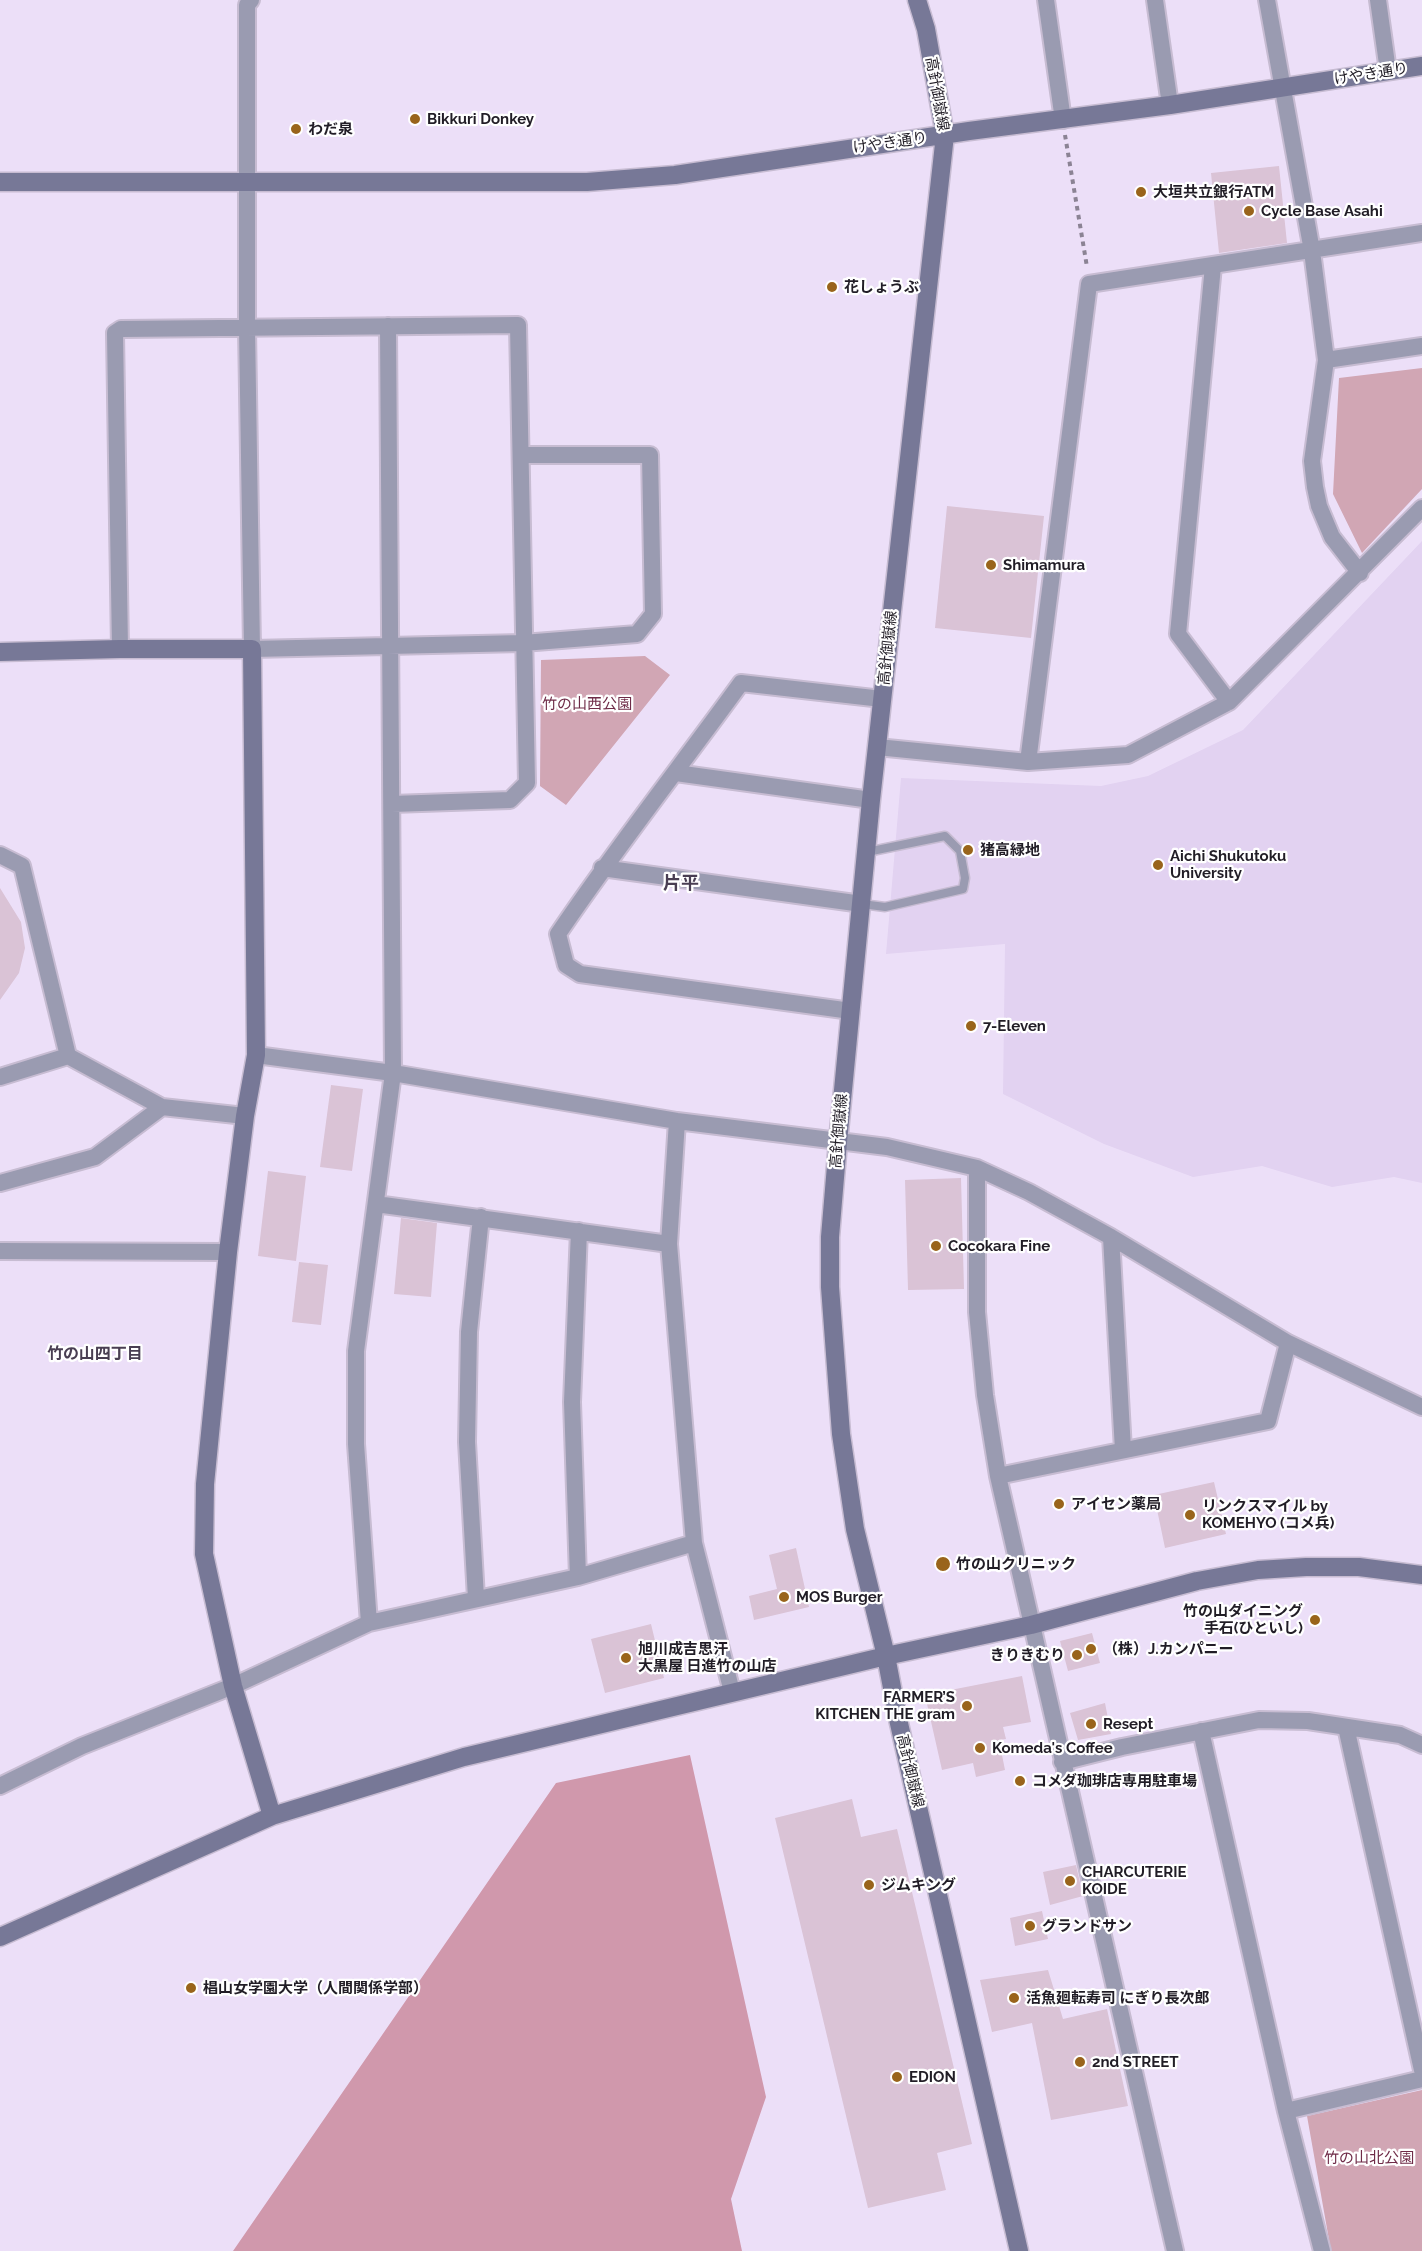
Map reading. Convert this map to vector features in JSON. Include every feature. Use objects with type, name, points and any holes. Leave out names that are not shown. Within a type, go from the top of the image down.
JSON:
[{"type":"street","points":[[251,0],[247,5],[246,181],[256,1055],[245,1116],[228,1252],[205,1484],[204,1554],[233,1686],[272,1816]]},
{"type":"street","name":"高針御嶽線","points":[[917,0],[926,29],[945,135],[871,800],[837,1142],[830,1287],[841,1434],[855,1529],[886,1656],[1019,2251]]},
{"type":"street","points":[[1046,0],[1063,120]]},
{"type":"street","points":[[1155,0],[1170,105]]},
{"type":"street","points":[[1268,0],[1276,58],[1284,87],[1312,250],[1326,360],[1312,461],[1315,487],[1319,506],[1332,537],[1360,573]]},
{"type":"street","points":[[1378,0],[1388,71]]},
{"type":"street","name":"けやき通り","points":[[0,182],[587,182],[675,175],[945,135],[1170,105],[1422,66]]},
{"type":"street","points":[[1028,762],[1089,284],[1422,233]]},
{"type":"street","points":[[1213,266],[1178,634],[1230,702]]},
{"type":"street","points":[[120,649],[115,333],[121,329],[518,325],[527,783],[510,800],[392,804]]},
{"type":"street","points":[[369,1623],[356,1444],[356,1351],[393,1073],[388,326]]},
{"type":"street","points":[[1326,360],[1422,346]]},
{"type":"street","points":[[0,652],[120,649],[252,650],[523,643],[637,634],[653,614],[650,455],[521,455]]},
{"type":"street","points":[[877,747],[1028,762],[1128,755],[1230,702],[1422,508]]},
{"type":"street","points":[[851,1011],[580,974],[566,966],[558,934],[602,868],[676,773],[741,683],[882,699]]},
{"type":"street","points":[[676,773],[871,800]]},
{"type":"street","points":[[0,855],[22,866],[69,1056]]},
{"type":"street","points":[[602,868],[862,904]]},
{"type":"street","points":[[256,1055],[393,1073],[677,1121],[887,1147],[978,1168],[1029,1192],[1111,1238],[1288,1343],[1422,1407]]},
{"type":"street","points":[[0,1077],[69,1056],[162,1107],[245,1116]]},
{"type":"street","points":[[0,1183],[95,1157],[162,1107]]},
{"type":"street","points":[[677,1121],[669,1244],[694,1543],[732,1692]]},
{"type":"street","points":[[978,1168],[977,1312],[985,1395],[998,1476],[1175,2251]]},
{"type":"street","points":[[376,1204],[669,1244]]},
{"type":"street","points":[[476,1598],[467,1442],[469,1332],[481,1217]]},
{"type":"street","points":[[578,1576],[572,1402],[579,1231]]},
{"type":"street","points":[[1111,1238],[1123,1450]]},
{"type":"street","points":[[0,1251],[228,1252]]},
{"type":"street","points":[[998,1476],[1268,1421],[1288,1343]]},
{"type":"street","points":[[0,1786],[82,1746],[233,1686],[369,1623],[578,1576],[694,1543]]},
{"type":"street","points":[[0,1937],[272,1816],[464,1757],[886,1656],[1031,1625],[1197,1581],[1258,1570],[1359,1567],[1422,1575]]},
{"type":"street","points":[[1062,1762],[1259,1720],[1308,1721],[1400,1736],[1422,1745]]},
{"type":"street","points":[[1346,1727],[1422,2070]]},
{"type":"street","points":[[1202,1731],[1286,2111],[1322,2251]]},
{"type":"street","points":[[1286,2111],[1422,2079]]},
{"type":"lane","points":[[862,904],[885,907],[963,889],[965,878],[960,851],[945,836],[867,852]]},
{"type":"path","points":[[1063,120],[1089,284]]},
{"type":"shaded area","name":"Aichi Shukutoku University","points":[[1422,541],[1422,1183],[1394,1177],[1332,1187],[1262,1166],[1193,1177],[1104,1144],[1003,1094],[1005,944],[886,954],[901,778],[1101,786],[1148,776],[1243,730]]},
{"type":"shaded area","points":[[690,1755],[766,2097],[731,2199],[742,2251],[233,2251],[556,1783]]},
{"type":"green space","points":[[1422,368],[1422,489],[1362,553],[1333,494],[1339,378]]},
{"type":"green space","name":"竹の山西公園","points":[[645,656],[670,675],[566,805],[540,786],[541,660]]},
{"type":"green space","name":"竹の山北公園","points":[[1422,2090],[1422,2251],[1331,2251],[1307,2116]]},
{"type":"building","name":"Cycle Base Asahi","points":[[1279,166],[1287,243],[1219,253],[1211,173]]},
{"type":"building","points":[[947,506],[1044,516],[1031,638],[935,628]]},
{"type":"building","points":[[0,888],[21,922],[25,948],[19,973],[0,1000]]},
{"type":"building","points":[[331,1085],[363,1089],[352,1171],[320,1167]]},
{"type":"building","points":[[268,1171],[306,1176],[296,1261],[258,1256]]},
{"type":"building","points":[[961,1178],[964,1289],[908,1290],[905,1180]]},
{"type":"building","points":[[401,1218],[437,1223],[431,1297],[394,1294]]},
{"type":"building","points":[[299,1262],[328,1265],[321,1325],[292,1322]]},
{"type":"building","name":"リンクスマイル by KOMEHYO (コメ兵)","points":[[1214,1482],[1226,1534],[1165,1548],[1154,1495]]},
{"type":"building","points":[[796,1548],[809,1607],[754,1620],[749,1596],[777,1589],[769,1555]]},
{"type":"building","points":[[651,1624],[664,1678],[605,1693],[591,1639]]},
{"type":"building","points":[[1092,1633],[1100,1663],[1068,1671],[1060,1641]]},
{"type":"building","points":[[1022,1676],[1031,1722],[1003,1727],[1006,1739],[999,1740],[1005,1770],[976,1777],[973,1763],[942,1770],[925,1695]]},
{"type":"building","name":"Resept","points":[[1105,1703],[1111,1734],[1078,1740],[1070,1713]]},
{"type":"building","points":[[852,1799],[861,1837],[897,1829],[972,2144],[937,2153],[946,2190],[868,2208],[775,1818]]},
{"type":"building","points":[[1076,1865],[1083,1896],[1050,1905],[1043,1872]]},
{"type":"building","points":[[1042,1911],[1048,1939],[1015,1946],[1010,1918]]},
{"type":"building","points":[[1048,1970],[1063,2019],[1107,2009],[1128,2106],[1051,2120],[1032,2023],[992,2032],[980,1980]]},
{"type":"place","name":"Bikkuri Donkey","points":[[415,119]]},
{"type":"place","name":"わだ泉","points":[[296,129]]},
{"type":"place","name":"大垣共立銀行ATM","points":[[1141,192]]},
{"type":"place","name":"Cycle Base Asahi","points":[[1249,211]]},
{"type":"place","name":"花しょうぶ","points":[[832,287]]},
{"type":"place","name":"Shimamura","points":[[991,565]]},
{"type":"place","name":"猪高緑地","points":[[968,850]]},
{"type":"place","name":"Aichi Shukutoku University","points":[[1158,865]]},
{"type":"place","name":"7-Eleven","points":[[971,1026]]},
{"type":"place","name":"Cocokara Fine","points":[[936,1246]]},
{"type":"place","name":"アイセン薬局","points":[[1059,1504]]},
{"type":"place","name":"リンクスマイル by KOMEHYO (コメ兵)","points":[[1190,1515]]},
{"type":"place","name":"竹の山クリニック","points":[[943,1564]]},
{"type":"place","name":"MOS Burger","points":[[784,1597]]},
{"type":"place","name":"竹の山ダイニング 手石(ひといし)","points":[[1315,1620]]},
{"type":"place","name":"（株）J.カンパニー","points":[[1091,1649]]},
{"type":"place","name":"きりきむり","points":[[1077,1655]]},
{"type":"place","name":"旭川成吉思汗 大黒屋 日進竹の山店","points":[[626,1658]]},
{"type":"place","name":"FARMER’S KITCHEN THE gram","points":[[967,1706]]},
{"type":"place","name":"Resept","points":[[1091,1724]]},
{"type":"place","name":"Komeda's Coffee","points":[[980,1748]]},
{"type":"place","name":"コメダ珈琲店専用駐車場","points":[[1020,1781]]},
{"type":"place","name":"CHARCUTERIE KOIDE","points":[[1070,1881]]},
{"type":"place","name":"ジムキング","points":[[869,1885]]},
{"type":"place","name":"グランドサン","points":[[1030,1926]]},
{"type":"place","name":"椙山女学園大学（人間関係学部）","points":[[191,1988]]},
{"type":"place","name":"活魚廻転寿司 にぎり長次郎","points":[[1014,1998]]},
{"type":"place","name":"2nd STREET","points":[[1080,2062]]},
{"type":"place","name":"EDION","points":[[897,2077]]},
{"type":"district","name":"片平","points":[[681,884]]},
{"type":"district","name":"竹の山四丁目","points":[[95,1354]]}]
